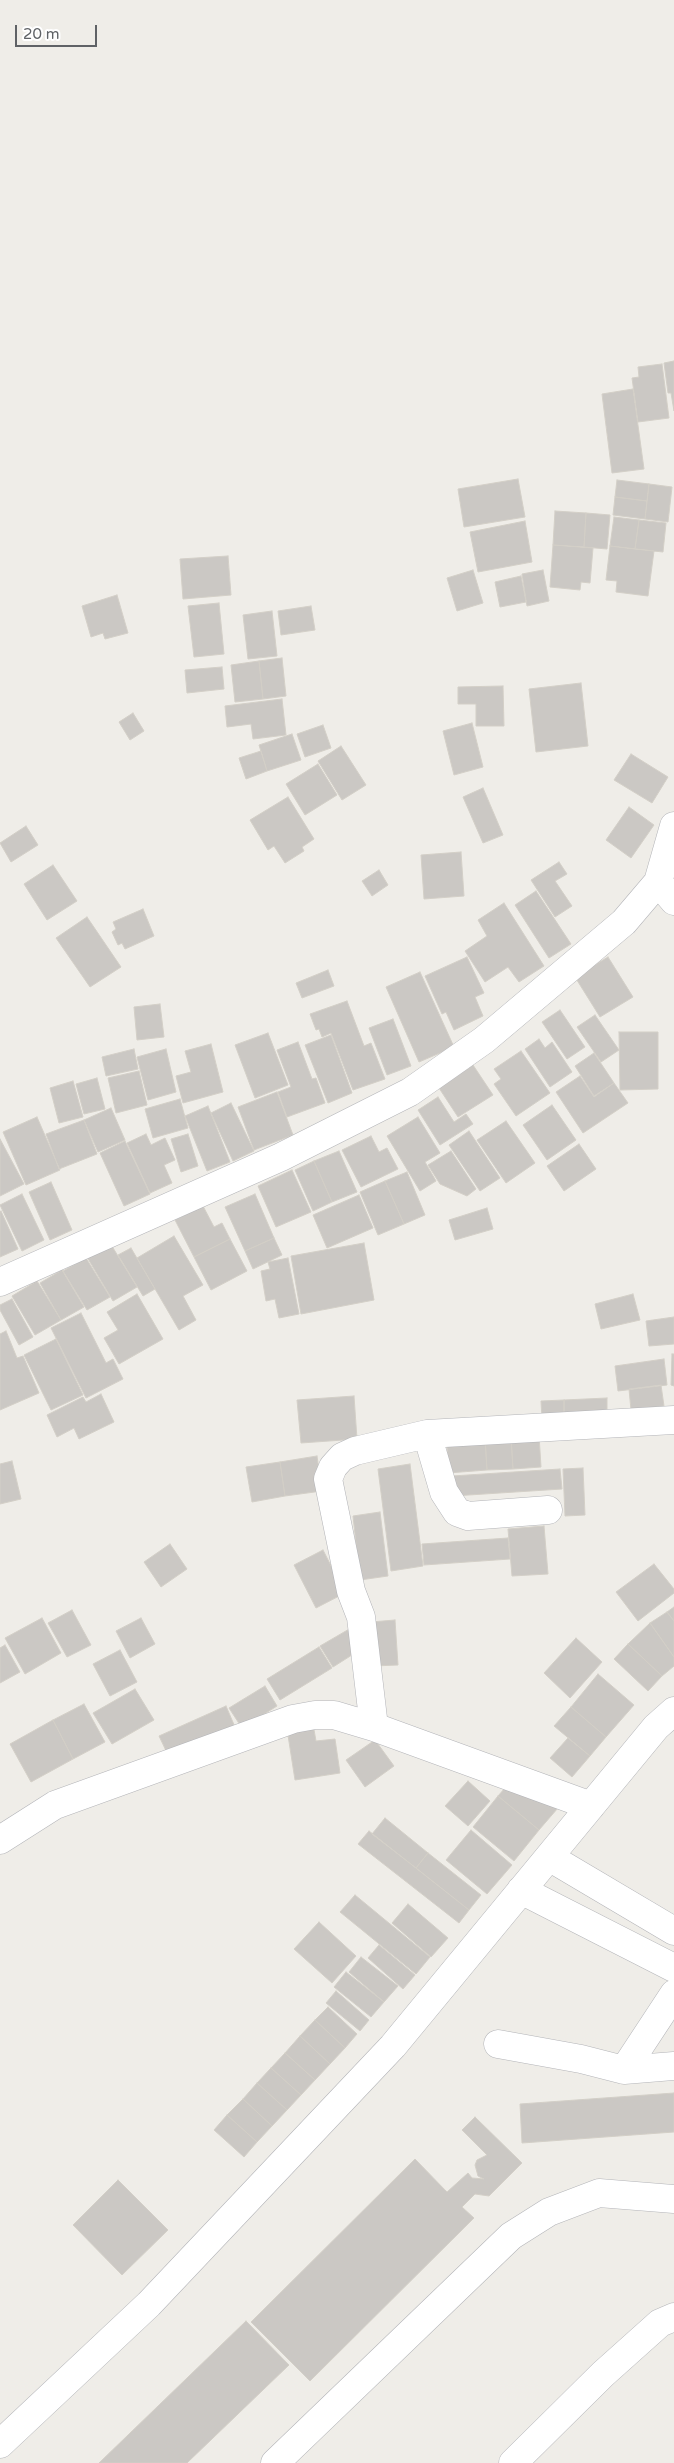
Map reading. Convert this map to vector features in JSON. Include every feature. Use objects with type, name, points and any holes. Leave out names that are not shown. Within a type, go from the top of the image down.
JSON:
[{"type":"street","points":[[0,1282],[281,1157],[410,1092],[484,1040],[624,922],[666,891],[674,826]]},
{"type":"street","points":[[374,1727],[361,1617],[351,1591],[328,1479],[333,1466],[342,1457],[355,1451],[427,1434],[674,1420]]},
{"type":"street","points":[[427,1434],[444,1492],[457,1512],[468,1516],[548,1510]]},
{"type":"street","points":[[0,2444],[149,2304],[394,2046],[656,1727],[674,1711]]},
{"type":"street","points":[[0,1840],[55,1804],[293,1719],[315,1715],[334,1716],[374,1727],[591,1806]]},
{"type":"street","points":[[549,1857],[674,1930]]},
{"type":"street","points":[[521,1890],[674,1968]]},
{"type":"street","points":[[624,2070],[674,1994]]},
{"type":"street","points":[[498,2044],[581,2059],[624,2070],[674,2066]]},
{"type":"street","points":[[275,2463],[511,2236],[549,2212],[599,2193],[674,2200]]},
{"type":"street","points":[[513,2463],[604,2374],[660,2323],[674,2317]]},
{"type":"building","points":[[674,361],[674,411],[671,393],[668,393],[664,363]]},
{"type":"building","points":[[662,364],[669,418],[638,422],[632,378],[639,377],[638,367]]},
{"type":"building","points":[[633,389],[644,469],[612,473],[602,394]]},
{"type":"building","points":[[518,479],[525,517],[464,527],[458,489]]},
{"type":"building","points":[[617,480],[649,484],[647,501],[615,497]]},
{"type":"building","points":[[649,484],[672,487],[668,522],[645,519]]},
{"type":"building","points":[[615,497],[647,501],[645,519],[613,515]]},
{"type":"building","points":[[555,511],[586,513],[584,547],[553,545]]},
{"type":"building","points":[[586,513],[610,515],[607,549],[584,547]]},
{"type":"building","points":[[614,517],[639,520],[635,549],[610,546]]},
{"type":"building","points":[[639,520],[666,523],[663,552],[635,549]]},
{"type":"building","points":[[525,521],[532,562],[478,572],[470,532]]},
{"type":"building","points":[[553,545],[593,548],[590,583],[581,582],[580,590],[550,587]]},
{"type":"building","points":[[610,546],[654,551],[648,596],[616,592],[617,581],[606,580]]},
{"type":"building","points":[[228,556],[231,595],[183,599],[180,559]]},
{"type":"building","points":[[473,570],[483,603],[457,611],[447,578]]},
{"type":"building","points":[[543,570],[549,601],[527,606],[522,574]]},
{"type":"building","points":[[521,576],[526,602],[500,607],[495,582]]},
{"type":"building","points":[[117,595],[128,633],[105,639],[103,633],[91,637],[82,606]]},
{"type":"building","points":[[219,603],[224,654],[194,657],[188,606]]},
{"type":"building","points":[[311,606],[315,630],[281,635],[278,611]]},
{"type":"building","points":[[272,611],[277,656],[248,659],[243,615]]},
{"type":"building","points":[[282,658],[286,696],[263,699],[259,661]]},
{"type":"building","points":[[259,661],[263,699],[235,702],[231,665]]},
{"type":"building","points":[[222,667],[224,689],[187,693],[185,670]]},
{"type":"building","points":[[581,683],[588,746],[536,752],[529,689]]},
{"type":"building","points":[[503,686],[504,726],[476,726],[476,704],[458,704],[458,687]]},
{"type":"building","points":[[282,699],[286,735],[253,739],[251,724],[227,727],[225,706]]},
{"type":"building","points":[[133,713],[144,731],[130,740],[119,722]]},
{"type":"building","points":[[472,723],[483,767],[454,775],[443,731]]},
{"type":"building","points":[[323,725],[331,748],[305,757],[297,734]]},
{"type":"building","points":[[292,734],[301,760],[267,771],[259,745]]},
{"type":"building","points":[[341,746],[366,785],[342,800],[318,761]]},
{"type":"building","points":[[261,751],[267,771],[246,779],[239,758]]},
{"type":"building","points":[[631,754],[668,777],[652,803],[614,780]]},
{"type":"building","points":[[318,764],[337,795],[305,815],[286,784]]},
{"type":"building","points":[[483,788],[503,835],[483,843],[463,797]]},
{"type":"building","points":[[288,797],[314,839],[302,847],[304,851],[285,863],[274,846],[268,850],[250,820]]},
{"type":"building","points":[[629,807],[654,825],[631,858],[606,840]]},
{"type":"building","points":[[26,826],[38,845],[11,862],[0,843]]},
{"type":"building","points":[[461,852],[464,896],[424,899],[421,855]]},
{"type":"building","points":[[559,862],[567,874],[555,881],[572,906],[555,917],[531,880]]},
{"type":"building","points":[[53,865],[77,901],[47,920],[24,884]]},
{"type":"building","points":[[379,870],[388,885],[372,896],[362,881]]},
{"type":"building","points":[[536,891],[571,944],[549,958],[515,905]]},
{"type":"building","points":[[504,903],[544,966],[519,982],[508,967],[485,982],[465,951],[487,936],[478,920]]},
{"type":"building","points":[[143,909],[154,936],[125,949],[122,943],[118,945],[112,932],[116,929],[113,922]]},
{"type":"building","points":[[87,917],[121,967],[90,987],[56,938]]},
{"type":"building","points":[[467,957],[484,993],[475,997],[483,1016],[454,1030],[446,1012],[442,1014],[425,976]]},
{"type":"building","points":[[608,957],[633,997],[600,1017],[575,977]]},
{"type":"building","points":[[328,970],[334,986],[302,998],[296,983]]},
{"type":"building","points":[[420,972],[454,1047],[419,1062],[386,987]]},
{"type":"building","points":[[347,1001],[364,1046],[371,1043],[385,1079],[353,1090],[331,1033],[322,1037],[319,1029],[316,1030],[310,1014]]},
{"type":"building","points":[[160,1004],[164,1037],[137,1040],[134,1007]]},
{"type":"building","points":[[560,1010],[585,1047],[567,1059],[542,1022]]},
{"type":"building","points":[[595,1015],[619,1050],[601,1062],[577,1027]]},
{"type":"building","points":[[393,1019],[411,1066],[387,1075],[369,1028]]},
{"type":"building","points":[[619,1032],[658,1032],[658,1089],[620,1090]]},
{"type":"building","points":[[268,1033],[288,1085],[255,1098],[235,1045]]},
{"type":"building","points":[[331,1035],[352,1093],[328,1103],[305,1045]]},
{"type":"building","points":[[539,1039],[545,1048],[552,1042],[572,1072],[550,1087],[525,1049]]},
{"type":"building","points":[[298,1042],[312,1079],[316,1078],[325,1103],[287,1117],[278,1092],[291,1087],[277,1050]]},
{"type":"building","points":[[211,1044],[223,1092],[183,1103],[176,1076],[191,1072],[185,1051]]},
{"type":"building","points":[[134,1049],[138,1069],[106,1076],[102,1057]]},
{"type":"building","points":[[166,1049],[176,1092],[148,1100],[137,1057]]},
{"type":"building","points":[[521,1051],[550,1093],[516,1116],[494,1084],[501,1079],[494,1069]]},
{"type":"building","points":[[594,1053],[614,1083],[594,1096],[575,1066]]},
{"type":"building","points":[[473,1065],[493,1095],[458,1117],[439,1088]]},
{"type":"building","points":[[139,1071],[147,1105],[116,1113],[108,1078]]},
{"type":"building","points":[[580,1076],[594,1097],[614,1083],[628,1103],[583,1133],[556,1092]]},
{"type":"building","points":[[97,1078],[105,1109],[84,1114],[76,1084]]},
{"type":"building","points":[[73,1081],[83,1117],[59,1123],[50,1088]]},
{"type":"building","points":[[277,1092],[293,1135],[254,1150],[238,1107]]},
{"type":"building","points":[[438,1097],[454,1122],[466,1114],[473,1124],[440,1145],[418,1110]]},
{"type":"building","points":[[180,1099],[188,1128],[153,1138],[145,1109]]},
{"type":"building","points":[[231,1103],[254,1151],[233,1161],[211,1113]]},
{"type":"building","points":[[552,1105],[576,1140],[547,1160],[523,1125]]},
{"type":"building","points":[[208,1106],[230,1162],[207,1171],[185,1116]]},
{"type":"building","points":[[111,1108],[125,1140],[98,1152],[84,1120]]},
{"type":"building","points":[[37,1117],[60,1170],[26,1185],[3,1132]]},
{"type":"building","points":[[418,1117],[440,1153],[425,1162],[436,1181],[420,1191],[387,1136]]},
{"type":"building","points":[[84,1120],[97,1154],[59,1169],[46,1134]]},
{"type":"building","points":[[506,1121],[535,1163],[506,1183],[477,1140]]},
{"type":"building","points":[[469,1131],[500,1178],[480,1191],[449,1145]]},
{"type":"building","points":[[146,1134],[151,1145],[165,1138],[175,1160],[164,1165],[172,1183],[150,1193],[127,1143]]},
{"type":"building","points":[[188,1134],[198,1166],[181,1172],[171,1139]]},
{"type":"building","points":[[371,1136],[379,1152],[387,1148],[398,1169],[361,1187],[342,1150]]},
{"type":"building","points":[[0,1139],[24,1184],[0,1196]]},
{"type":"building","points":[[125,1141],[150,1194],[124,1206],[100,1153]]},
{"type":"building","points":[[579,1144],[596,1169],[564,1191],[547,1166]]},
{"type":"building","points":[[339,1151],[357,1192],[332,1202],[314,1161]]},
{"type":"building","points":[[451,1151],[476,1189],[467,1196],[440,1184],[428,1165]]},
{"type":"building","points":[[314,1161],[332,1202],[313,1211],[295,1170]]},
{"type":"building","points":[[292,1170],[311,1212],[276,1227],[258,1186]]},
{"type":"building","points":[[407,1172],[425,1215],[404,1224],[385,1181]]},
{"type":"building","points":[[385,1181],[404,1224],[378,1235],[360,1192]]},
{"type":"building","points":[[51,1182],[72,1230],[50,1240],[29,1192]]},
{"type":"building","points":[[22,1194],[44,1240],[22,1251],[0,1205]]},
{"type":"building","points":[[255,1194],[274,1238],[245,1251],[225,1207]]},
{"type":"building","points":[[359,1195],[373,1228],[327,1248],[313,1215]]},
{"type":"building","points":[[203,1206],[214,1227],[222,1223],[230,1239],[194,1257],[175,1220]]},
{"type":"building","points":[[487,1208],[493,1229],[455,1240],[449,1220]]},
{"type":"building","points":[[0,1212],[18,1249],[0,1257]]},
{"type":"building","points":[[174,1236],[203,1285],[183,1296],[196,1320],[179,1330],[137,1258]]},
{"type":"building","points":[[274,1238],[282,1255],[253,1269],[245,1251]]},
{"type":"building","points":[[230,1239],[247,1271],[211,1290],[194,1257]]},
{"type":"building","points":[[110,1243],[137,1287],[113,1301],[87,1257]]},
{"type":"building","points":[[364,1243],[374,1300],[301,1314],[291,1256]]},
{"type":"building","points":[[131,1248],[155,1289],[143,1296],[118,1255]]},
{"type":"building","points":[[86,1258],[110,1297],[87,1310],[63,1271]]},
{"type":"building","points":[[288,1258],[299,1314],[279,1318],[275,1299],[266,1301],[261,1271],[270,1269],[268,1262]]},
{"type":"building","points":[[62,1270],[84,1307],[61,1320],[40,1283]]},
{"type":"building","points":[[37,1281],[61,1320],[35,1335],[12,1296]]},
{"type":"building","points":[[137,1294],[163,1339],[119,1364],[104,1338],[118,1330],[107,1312]]},
{"type":"building","points":[[633,1294],[640,1320],[601,1329],[595,1304]]},
{"type":"building","points":[[12,1299],[33,1337],[19,1345],[0,1310],[0,1305]]},
{"type":"building","points":[[81,1313],[106,1363],[113,1359],[123,1379],[86,1398],[51,1328]]},
{"type":"building","points":[[674,1317],[674,1344],[649,1346],[646,1321]]},
{"type":"building","points":[[6,1331],[17,1358],[23,1356],[39,1393],[0,1410],[0,1334]]},
{"type":"building","points":[[56,1339],[83,1395],[51,1410],[24,1355]]},
{"type":"building","points":[[672,1354],[674,1354],[674,1386],[671,1385]]},
{"type":"building","points":[[664,1359],[667,1385],[618,1391],[615,1366]]},
{"type":"building","points":[[661,1385],[664,1406],[631,1410],[629,1389]]},
{"type":"building","points":[[101,1394],[114,1422],[79,1439],[74,1428],[57,1437],[47,1415],[83,1397],[86,1402]]},
{"type":"building","points":[[354,1396],[357,1439],[301,1443],[297,1400]]},
{"type":"building","points":[[607,1398],[607,1417],[564,1419],[564,1400]]},
{"type":"building","points":[[564,1400],[564,1419],[542,1420],[541,1401]]},
{"type":"building","points":[[539,1435],[541,1467],[513,1469],[511,1437]]},
{"type":"building","points":[[511,1437],[513,1469],[487,1470],[485,1438]]},
{"type":"building","points":[[485,1438],[487,1470],[448,1473],[447,1441]]},
{"type":"building","points":[[317,1456],[322,1491],[285,1496],[280,1462]]},
{"type":"building","points":[[12,1461],[21,1499],[0,1504],[0,1464]]},
{"type":"building","points":[[280,1462],[285,1496],[252,1502],[246,1467]]},
{"type":"building","points":[[410,1464],[423,1566],[391,1571],[378,1469]]},
{"type":"building","points":[[583,1468],[585,1515],[565,1516],[563,1469]]},
{"type":"building","points":[[560,1469],[562,1489],[453,1496],[452,1476]]},
{"type":"building","points":[[380,1512],[388,1576],[360,1580],[353,1516]]},
{"type":"building","points":[[544,1526],[548,1574],[512,1576],[508,1529]]},
{"type":"building","points":[[508,1538],[510,1559],[424,1565],[422,1544]]},
{"type":"building","points":[[170,1544],[187,1569],[161,1587],[144,1562]]},
{"type":"building","points":[[323,1550],[345,1593],[316,1608],[294,1565]]},
{"type":"building","points":[[654,1564],[674,1589],[674,1593],[638,1621],[616,1592]]},
{"type":"building","points":[[674,1607],[674,1621],[667,1612]]},
{"type":"building","points":[[72,1610],[91,1645],[67,1657],[48,1623]]},
{"type":"building","points":[[667,1612],[674,1621],[674,1657],[650,1623]]},
{"type":"building","points":[[42,1618],[61,1653],[25,1674],[5,1638]]},
{"type":"building","points":[[141,1618],[155,1644],[130,1658],[116,1631]]},
{"type":"building","points":[[395,1620],[398,1665],[373,1666],[371,1622]]},
{"type":"building","points":[[650,1623],[674,1657],[674,1666],[662,1676],[628,1644]]},
{"type":"building","points":[[351,1628],[363,1648],[333,1667],[320,1646]]},
{"type":"building","points":[[576,1638],[602,1662],[570,1698],[544,1673]]},
{"type":"building","points":[[628,1644],[662,1676],[648,1691],[614,1659]]},
{"type":"building","points":[[5,1645],[20,1672],[0,1683],[0,1648]]},
{"type":"building","points":[[319,1647],[332,1668],[280,1700],[267,1679]]},
{"type":"building","points":[[120,1650],[137,1682],[110,1696],[93,1664]]},
{"type":"building","points":[[598,1674],[634,1705],[606,1737],[571,1707]]},
{"type":"building","points":[[265,1686],[277,1706],[242,1728],[229,1708]]},
{"type":"building","points":[[135,1689],[154,1720],[112,1744],[93,1713]]},
{"type":"building","points":[[84,1704],[105,1742],[73,1759],[53,1720]]},
{"type":"building","points":[[226,1706],[235,1727],[169,1757],[159,1736]]},
{"type":"building","points":[[571,1707],[606,1737],[590,1756],[554,1726]]},
{"type":"building","points":[[53,1720],[73,1759],[31,1782],[10,1744]]},
{"type":"building","points":[[313,1724],[316,1741],[335,1739],[340,1773],[295,1780],[287,1729]]},
{"type":"building","points":[[568,1738],[590,1756],[572,1777],[550,1758]]},
{"type":"building","points":[[375,1740],[394,1766],[365,1787],[346,1760]]},
{"type":"building","points":[[468,1781],[490,1801],[468,1826],[445,1806]]},
{"type":"building","points":[[511,1781],[564,1801],[539,1830],[498,1796]]},
{"type":"building","points":[[498,1796],[539,1830],[514,1861],[473,1827]]},
{"type":"building","points":[[385,1818],[428,1853],[416,1868],[372,1834]]},
{"type":"building","points":[[471,1830],[512,1865],[487,1894],[446,1860]]},
{"type":"building","points":[[369,1831],[469,1910],[459,1923],[358,1844]]},
{"type":"building","points":[[428,1853],[481,1895],[469,1910],[416,1868]]},
{"type":"building","points":[[355,1895],[430,1957],[416,1974],[340,1912]]},
{"type":"building","points":[[408,1904],[448,1938],[431,1957],[392,1923]]},
{"type":"building","points":[[319,1922],[356,1956],[332,1983],[294,1949]]},
{"type":"building","points":[[379,1945],[415,1975],[403,1989],[368,1958]]},
{"type":"building","points":[[361,1957],[398,1986],[384,2002],[349,1972]]},
{"type":"building","points":[[346,1972],[384,2002],[371,2017],[334,1987]]},
{"type":"building","points":[[336,1991],[369,2020],[360,2031],[326,2003]]},
{"type":"building","points":[[328,2007],[357,2034],[345,2048],[315,2020]]},
{"type":"building","points":[[315,2020],[345,2048],[330,2064],[300,2036]]},
{"type":"building","points":[[300,2036],[330,2064],[315,2080],[285,2053]]},
{"type":"building","points":[[285,2053],[315,2080],[301,2095],[271,2068]]},
{"type":"building","points":[[271,2068],[301,2095],[287,2110],[257,2083]]},
{"type":"building","points":[[257,2083],[287,2110],[272,2126],[243,2099]]},
{"type":"building","points":[[674,2093],[674,2132],[522,2143],[520,2104]]},
{"type":"building","points":[[243,2099],[272,2126],[257,2142],[227,2115]]},
{"type":"building","points":[[227,2115],[257,2142],[244,2157],[214,2130]]},
{"type":"building","points":[[475,2117],[522,2163],[489,2196],[475,2194],[462,2207],[474,2218],[310,2381],[251,2322],[415,2159],[447,2192],[468,2173],[472,2178],[484,2179],[478,2176],[475,2165],[477,2160],[487,2155],[462,2130]]},
{"type":"building","points":[[118,2180],[168,2230],[122,2275],[73,2225]]},
{"type":"building","points":[[246,2321],[289,2365],[187,2463],[99,2463]]}]
